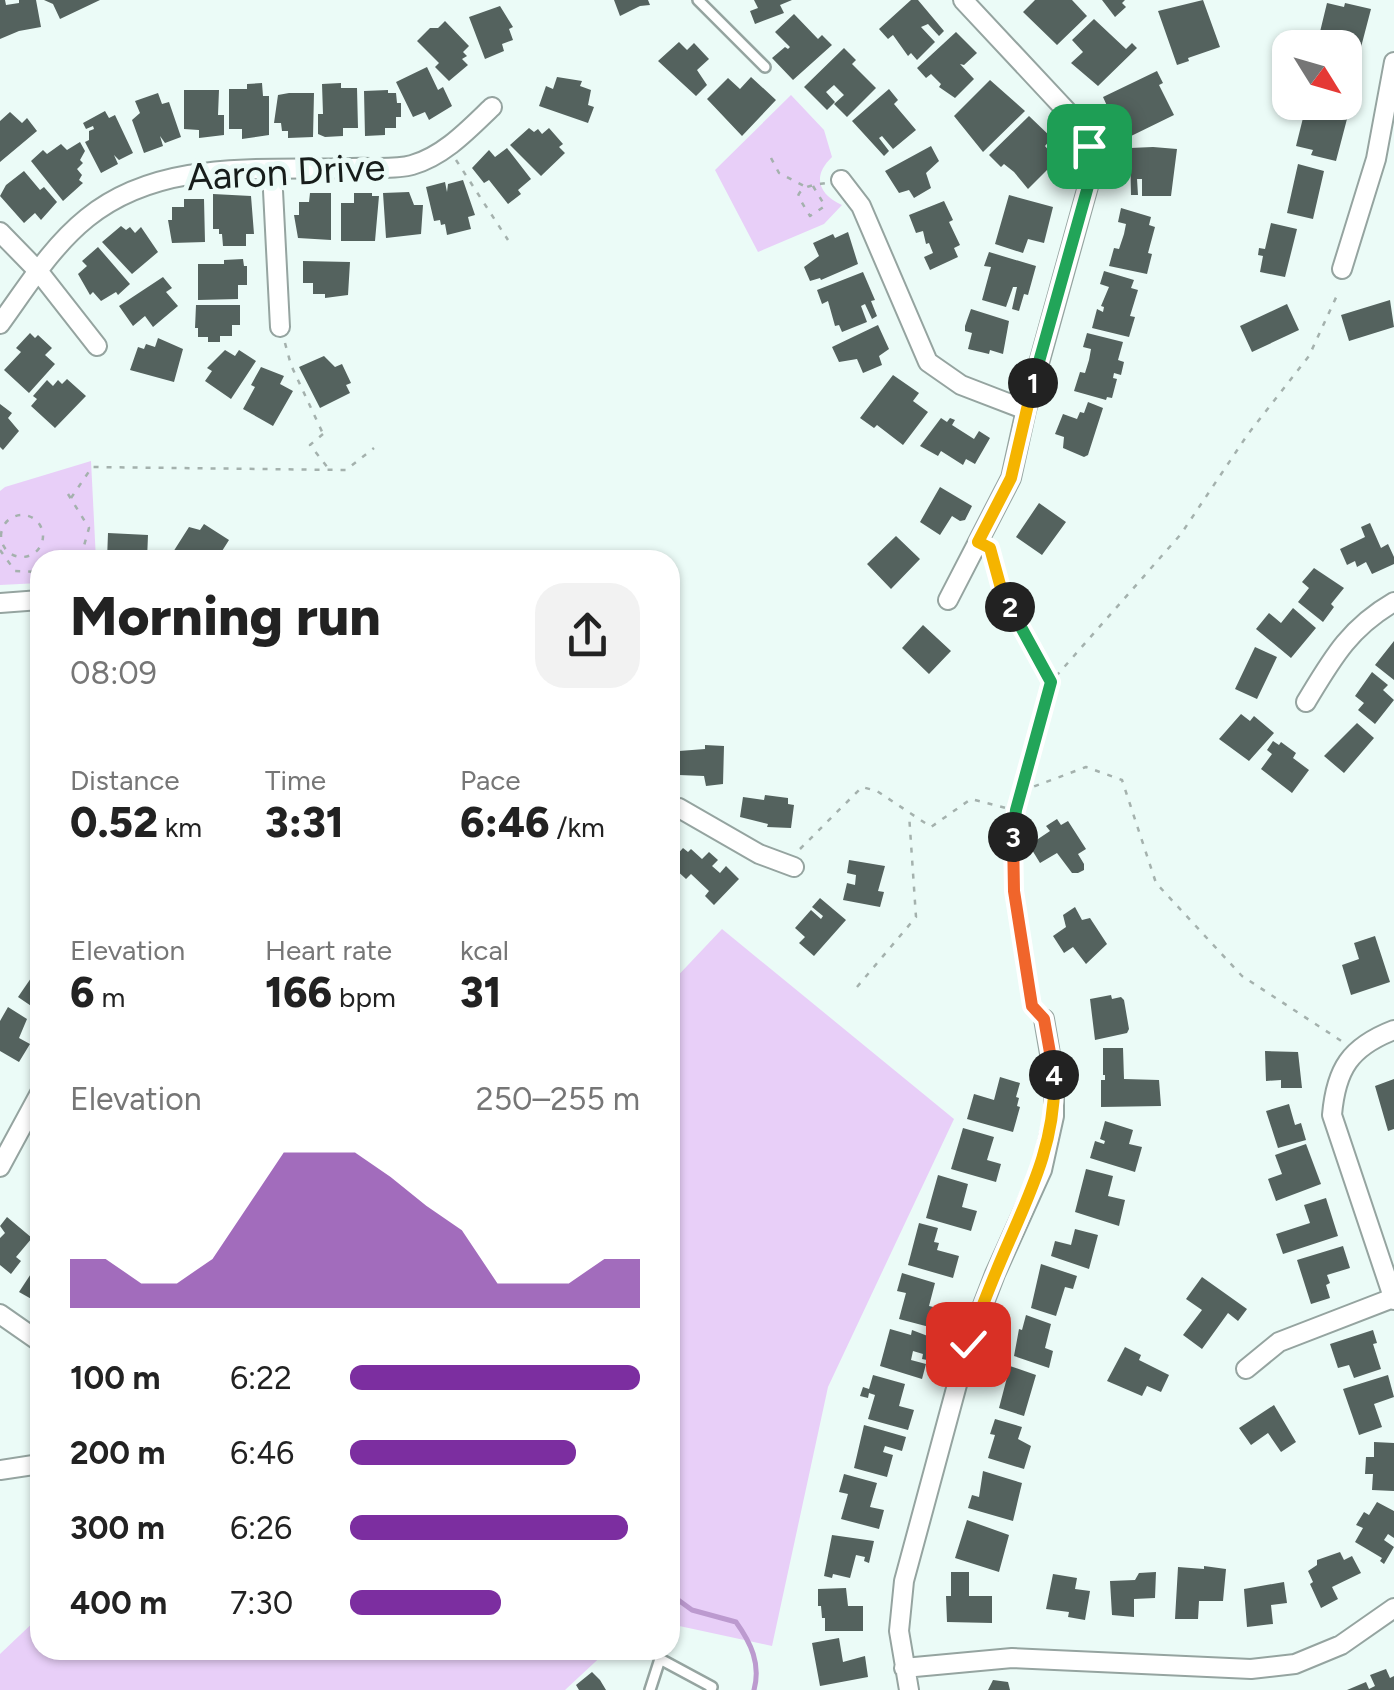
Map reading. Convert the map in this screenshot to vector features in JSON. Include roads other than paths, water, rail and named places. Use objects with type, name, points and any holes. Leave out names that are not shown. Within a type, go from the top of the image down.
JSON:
[{"type":"street","points":[[948,600],[1011,478],[1092,172],[1089,146],[1076,122],[963,0]]},
{"type":"street","points":[[977,15],[993,0]]},
{"type":"street","points":[[1342,269],[1385,161],[1394,62]]},
{"type":"street","name":"Aaron Drive","points":[[0,324],[54,248],[89,216],[119,198],[185,174],[230,169],[412,165],[446,146],[492,107]]},
{"type":"street","points":[[272,171],[280,327]]},
{"type":"street","points":[[840,180],[861,206],[928,362],[961,386],[1026,410]]},
{"type":"street","points":[[0,232],[39,272],[97,346]]},
{"type":"street","points":[[0,603],[30,601]]},
{"type":"street","points":[[1306,702],[1334,654],[1356,630],[1394,602]]},
{"type":"street","points":[[680,809],[760,854],[792,866]]},
{"type":"street","points":[[909,1690],[900,1631],[904,1581],[958,1381],[995,1274],[1042,1170],[1054,1116],[1054,1076],[1044,1019]]},
{"type":"street","points":[[1246,1369],[1279,1342],[1394,1299],[1332,1115],[1334,1089],[1356,1050],[1394,1030]]},
{"type":"street","points":[[0,1167],[30,1112]]},
{"type":"street","points":[[0,1314],[30,1335]]},
{"type":"street","points":[[0,1470],[30,1466]]},
{"type":"street","points":[[904,1668],[1012,1658],[1265,1668],[1294,1664],[1341,1645],[1394,1608]]},
{"type":"lane","points":[[698,0],[765,67]]},
{"type":"lane","points":[[650,1690],[660,1660]]},
{"type":"lane","points":[[662,1660],[712,1687],[711,1690]]},
{"type":"waterway","points":[[680,1601],[692,1610],[736,1622],[753,1654],[754,1690]]}]
